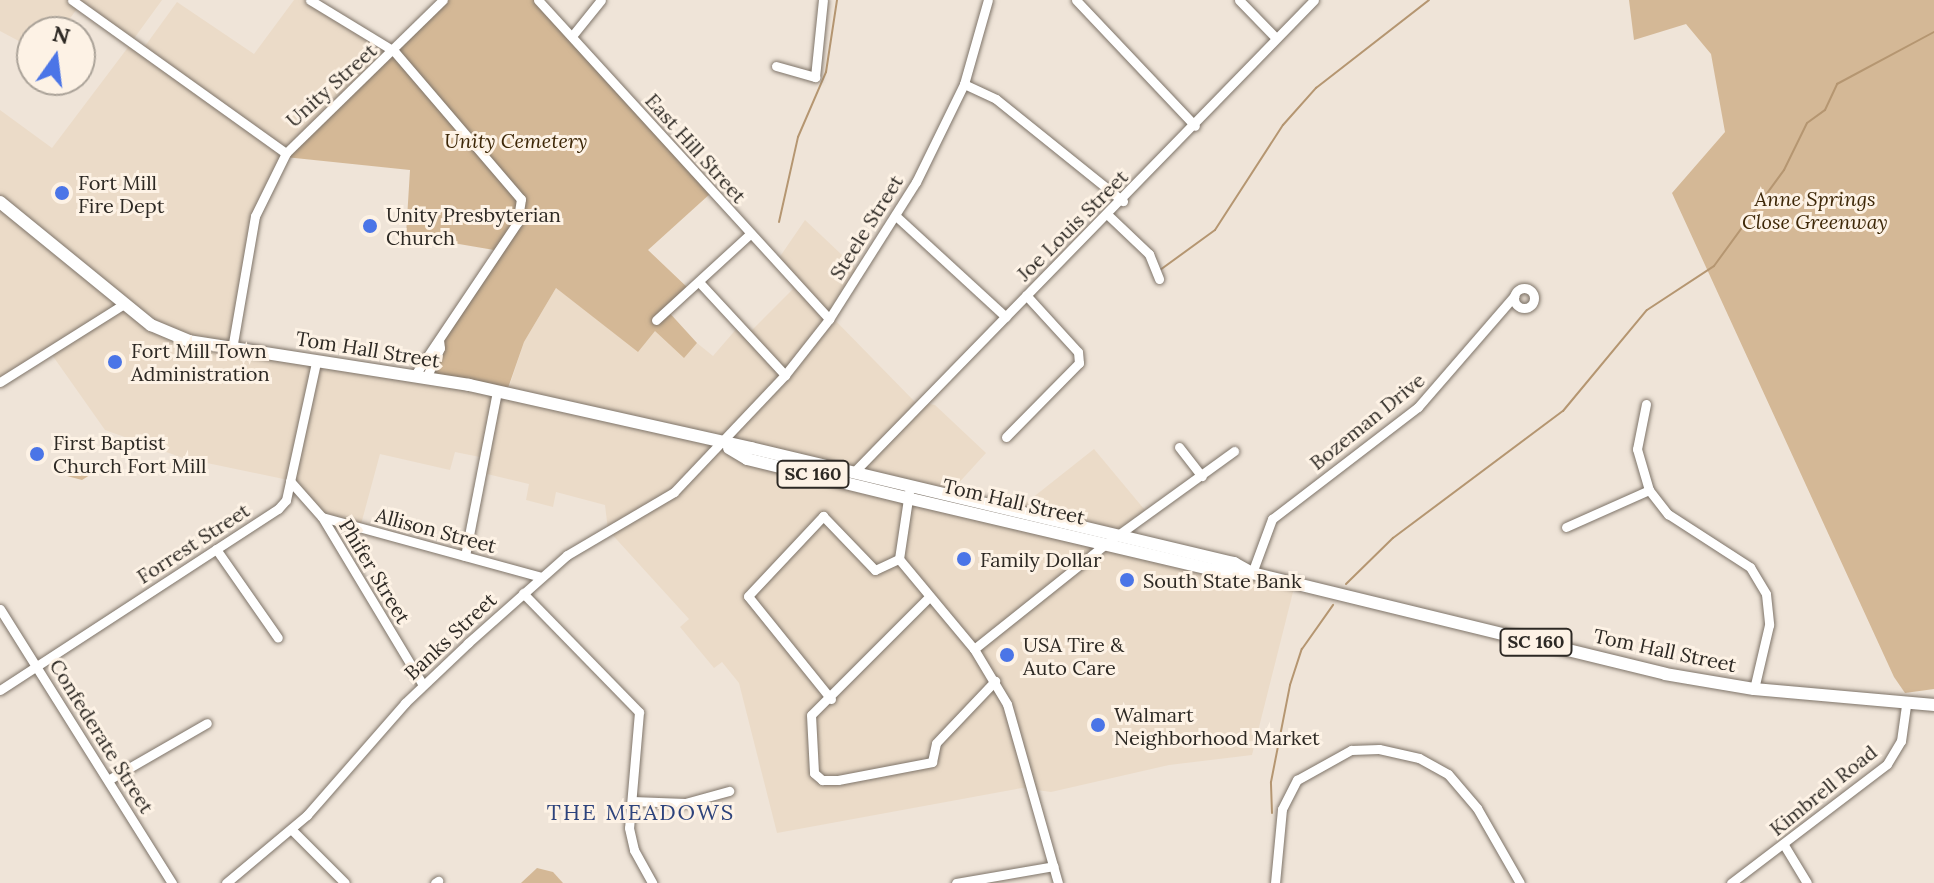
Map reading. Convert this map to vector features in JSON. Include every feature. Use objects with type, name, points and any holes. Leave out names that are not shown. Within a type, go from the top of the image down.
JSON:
[{"type":"main road","name":"Tom Hall Street","points":[[0,202],[124,304],[169,335],[232,349],[420,377],[497,392],[854,472],[909,492]]},
{"type":"main road","name":"Tom Hall Street","points":[[723,444],[747,459],[1234,563],[1252,573],[1665,674],[1754,689],[1906,705],[1934,705]]},
{"type":"street","points":[[72,0],[286,153]]},
{"type":"street","points":[[310,0],[394,51],[511,183],[522,206],[512,233],[439,340],[440,350],[420,377]]},
{"type":"street","name":"Unity Street","points":[[232,349],[255,216],[286,153],[443,0]]},
{"type":"street","name":"East Hill Street","points":[[538,0],[829,319]]},
{"type":"street","points":[[572,36],[601,0]]},
{"type":"street","points":[[776,66],[815,77],[823,0]]},
{"type":"street","name":"Steele Street","points":[[723,444],[785,375],[829,319],[896,216],[964,84],[988,0]]},
{"type":"street","points":[[1076,0],[1195,126]]},
{"type":"street","points":[[1239,0],[1276,38]]},
{"type":"street","name":"Joe Louis Street","points":[[854,472],[1026,295],[1123,201],[1314,0]]},
{"type":"street","points":[[964,84],[996,99],[1123,201]]},
{"type":"street","points":[[1108,215],[1149,254],[1159,279]]},
{"type":"street","points":[[896,216],[1006,317]]},
{"type":"street","points":[[656,320],[750,234]]},
{"type":"street","points":[[699,282],[785,375]]},
{"type":"street","points":[[1006,437],[1079,363],[1078,352],[1026,295]]},
{"type":"street","name":"Bozeman Drive","points":[[1252,573],[1272,519],[1418,407],[1514,296]]},
{"type":"street","points":[[0,382],[124,304]]},
{"type":"street","name":"Forrest Street","points":[[0,690],[278,509],[290,481],[316,362]]},
{"type":"street","points":[[465,556],[497,392]]},
{"type":"street","points":[[1646,404],[1637,449],[1649,490],[1668,514],[1741,559],[1759,580],[1769,625],[1754,689]]},
{"type":"street","name":"Banks Street","points":[[226,883],[291,829],[423,685],[541,577],[567,555],[674,492],[723,444]]},
{"type":"street","points":[[1179,447],[1202,476]]},
{"type":"street","points":[[974,649],[1112,539],[1234,451]]},
{"type":"street","name":"Phifer Street","points":[[290,481],[322,517],[423,685]]},
{"type":"street","points":[[1566,527],[1649,490]]},
{"type":"street","points":[[909,492],[899,559],[928,598],[974,649],[995,681],[1025,756],[1058,883]]},
{"type":"street","points":[[831,699],[748,596],[823,516],[875,570],[899,559]]},
{"type":"street","name":"Allison Street","points":[[322,517],[541,577]]},
{"type":"street","points":[[216,549],[278,638]]},
{"type":"street","points":[[523,593],[639,712],[632,801],[634,850],[652,883]]},
{"type":"street","points":[[928,598],[809,722],[814,773],[822,780],[932,762],[936,743],[995,681]]},
{"type":"street","name":"Confederate Street","points":[[0,609],[172,883]]},
{"type":"street","name":"Kimbrell Road","points":[[1731,883],[1887,764],[1901,741],[1906,705]]},
{"type":"street","points":[[108,780],[207,723]]},
{"type":"street","points":[[1275,883],[1282,809],[1297,780],[1351,750],[1379,749],[1419,758],[1448,774],[1477,808],[1520,883]]},
{"type":"street","points":[[632,801],[685,803],[729,791]]},
{"type":"street","points":[[291,829],[345,883]]},
{"type":"street","points":[[1784,845],[1807,883]]},
{"type":"street","points":[[956,883],[1054,866]]},
{"type":"shaded area","points":[[0,0],[162,0],[130,44],[79,6],[72,16],[16,16],[16,40],[0,31]]},
{"type":"shaded area","points":[[294,0],[308,0],[394,52],[301,136],[270,181],[256,216],[233,346],[176,335],[125,305],[150,326],[191,344],[506,396],[524,342],[556,288],[638,351],[655,330],[684,357],[697,343],[713,356],[738,327],[752,330],[793,289],[779,258],[805,220],[859,271],[830,315],[915,402],[935,405],[986,453],[945,498],[1012,514],[1094,449],[1149,515],[1117,544],[1295,584],[1252,755],[1169,765],[1051,792],[1022,788],[777,833],[739,683],[722,662],[714,668],[680,627],[689,619],[608,530],[605,505],[556,492],[553,507],[526,500],[529,484],[483,473],[485,458],[455,452],[450,470],[380,454],[360,528],[326,519],[293,481],[183,458],[105,430],[50,352],[0,384],[0,110],[52,148],[91,96],[96,96],[96,90],[129,46],[140,53],[177,2],[254,54]]},
{"type":"green space","name":"Unity Cemetery","points":[[445,0],[536,0],[711,193],[648,250],[689,289],[666,309],[697,343],[684,358],[655,331],[638,352],[556,288],[524,342],[507,391],[429,376],[440,340],[500,251],[406,235],[410,170],[285,157]]},
{"type":"green space","name":"Anne Springs Close Greenway","points":[[1629,0],[1934,0],[1934,689],[1905,693],[1894,677],[1672,193],[1725,132],[1711,54],[1686,24],[1634,40]]},
{"type":"green space","points":[[84,460],[93,473],[82,480],[67,476],[62,469]]},
{"type":"green space","points":[[537,868],[553,872],[563,883],[521,883]]},
{"type":"waterway","points":[[779,222],[798,137],[826,72],[837,0]]},
{"type":"waterway","points":[[1160,270],[1215,230],[1283,125],[1316,88],[1429,0]]},
{"type":"waterway","points":[[1346,584],[1393,538],[1563,411],[1647,310],[1714,266],[1784,170],[1807,123],[1825,110],[1837,84],[1934,32]]},
{"type":"waterway","points":[[1272,813],[1271,782],[1290,685],[1302,649],[1333,605]]},
{"type":"place","name":"Fort Mill Fire Dept","points":[[62,193]]},
{"type":"place","name":"Unity Presbyterian Church","points":[[370,226]]},
{"type":"place","name":"Fort Mill Town Administration","points":[[115,362]]},
{"type":"place","name":"First Baptist Church Fort Mill","points":[[37,454]]},
{"type":"place","name":"Family Dollar","points":[[964,559]]},
{"type":"place","name":"South State Bank","points":[[1127,580]]},
{"type":"place","name":"USA Tire & Auto Care","points":[[1007,655]]},
{"type":"place","name":"Walmart Neighborhood Market","points":[[1098,725]]},
{"type":"district","name":"THE MEADOWS","points":[[641,813]]}]
